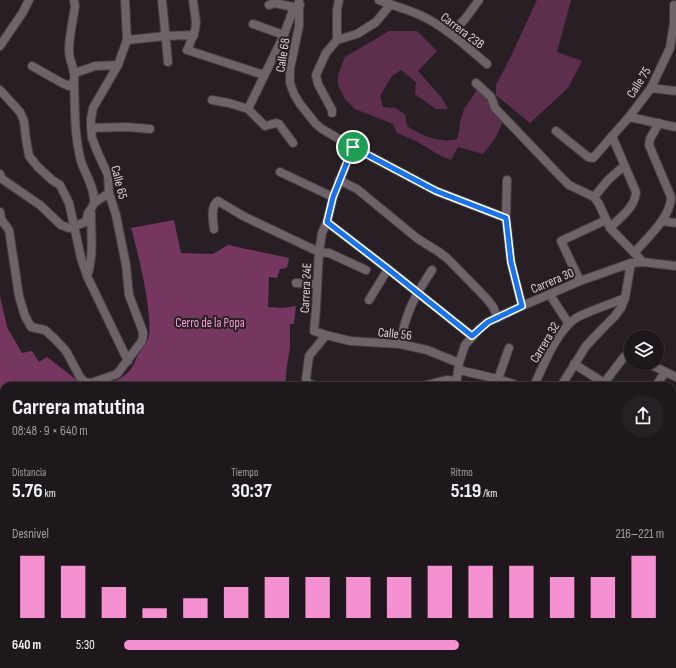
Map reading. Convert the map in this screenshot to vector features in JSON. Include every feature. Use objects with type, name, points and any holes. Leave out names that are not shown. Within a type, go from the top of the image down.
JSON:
[{"type":"street","points":[[0,46],[23,12],[29,0]]},
{"type":"street","points":[[74,0],[69,48],[75,77],[76,136],[81,161],[91,185],[92,206],[91,258],[87,276]]},
{"type":"street","points":[[125,0],[127,40],[194,35]]},
{"type":"street","points":[[162,0],[168,62]]},
{"type":"street","points":[[193,0],[196,22],[194,35],[188,48],[264,75]]},
{"type":"street","points":[[338,40],[337,10],[339,0]]},
{"type":"street","name":"Carrera 23B","points":[[379,0],[423,16],[451,34],[487,64]]},
{"type":"street","points":[[451,34],[465,19],[479,0]]},
{"type":"street","points":[[272,2],[298,4]]},
{"type":"street","name":"Calle 68","points":[[248,109],[298,4]]},
{"type":"street","name":"Calle 68","points":[[298,4],[299,26],[290,69],[290,83],[300,104],[316,124],[353,147],[436,191],[506,218]]},
{"type":"street","points":[[332,113],[332,110],[318,84],[316,75],[326,53],[338,40],[357,34],[376,22],[390,5]]},
{"type":"street","name":"Calle 75","points":[[556,131],[588,157],[592,158],[629,117],[651,88],[670,48],[674,22],[674,5]]},
{"type":"street","points":[[254,24],[284,35]]},
{"type":"street","name":"Calle 65","points":[[127,40],[118,65],[93,108],[91,128],[92,138],[108,175],[110,193],[125,258],[129,295],[143,332],[142,340],[128,361]]},
{"type":"street","points":[[32,66],[69,86],[75,77],[95,66],[118,65]]},
{"type":"street","points":[[476,83],[491,97],[495,108],[569,185],[594,197],[599,204],[608,224],[643,262]]},
{"type":"street","points":[[651,88],[676,91]]},
{"type":"street","points":[[0,90],[20,112],[24,122],[29,156],[38,168],[60,185],[68,202],[81,258],[87,276],[128,361],[117,374],[95,382]]},
{"type":"street","points":[[212,100],[229,103],[248,109],[264,126],[276,123],[279,124],[292,143]]},
{"type":"street","points":[[629,117],[676,127]]},
{"type":"street","points":[[635,252],[662,221],[671,203],[671,197],[649,145],[650,139],[658,123]]},
{"type":"street","points":[[91,128],[127,127],[150,129]]},
{"type":"street","points":[[580,281],[561,241],[608,224],[633,204],[635,199],[636,192],[612,136]]},
{"type":"street","name":"Carrera 24E","points":[[326,335],[314,331],[319,252],[322,233],[327,222],[333,197],[353,147]]},
{"type":"street","points":[[594,197],[608,180],[624,166]]},
{"type":"street","points":[[280,172],[333,197]]},
{"type":"street","points":[[1,179],[40,205],[61,225],[68,228],[86,222],[88,213],[92,206],[110,193]]},
{"type":"street","points":[[340,180],[357,189],[418,239],[448,259],[487,299],[498,318]]},
{"type":"street","points":[[507,180],[506,218],[511,262],[522,306]]},
{"type":"street","points":[[214,229],[213,207],[218,201],[243,216],[319,252],[329,253],[366,270]]},
{"type":"street","points":[[0,212],[1,219],[9,230],[19,296],[25,316],[31,327],[45,330],[56,340],[66,351],[80,377],[85,382]]},
{"type":"street","points":[[662,221],[676,223]]},
{"type":"street","points":[[327,222],[472,336]]},
{"type":"street","name":"Carrera 30","points":[[457,382],[459,366],[465,345],[472,336],[488,322],[580,281],[631,263],[643,262],[676,266]]},
{"type":"street","points":[[563,382],[586,346],[621,308],[625,298],[631,263]]},
{"type":"street","points":[[369,300],[388,269]]},
{"type":"street","points":[[400,344],[406,317],[417,292],[432,270]]},
{"type":"street","points":[[296,283],[317,284]]},
{"type":"street","points":[[550,295],[569,324]]},
{"type":"street","name":"Carrera 32","points":[[536,382],[547,356],[569,324],[578,318],[625,298]]},
{"type":"street","points":[[307,382],[306,379],[309,356],[326,335]]},
{"type":"street","name":"Calle 56","points":[[326,335],[350,341],[400,344],[427,350],[459,366],[507,382]]},
{"type":"street","points":[[498,379],[509,348]]},
{"type":"street","points":[[608,382],[624,357]]},
{"type":"street","points":[[574,364],[601,382]]},
{"type":"street","points":[[661,370],[676,377]]},
{"type":"street","points":[[659,382],[665,372]]},
{"type":"street","points":[[438,382],[446,380],[452,382]]},
{"type":"shaded area","points":[[537,0],[571,0],[557,52],[582,61],[568,88],[530,123],[496,95],[496,85]]},
{"type":"shaded area","points":[[389,31],[417,31],[437,51],[418,71],[442,98],[448,109],[436,109],[415,94],[416,82],[401,70],[392,76],[380,96],[383,107],[395,108],[405,114],[407,126],[418,133],[437,139],[457,139],[464,109],[477,90],[489,101],[503,121],[496,137],[483,154],[458,147],[451,160],[439,155],[416,141],[397,133],[393,124],[355,109],[345,99],[338,85],[338,75],[345,57]]},
{"type":"green space","name":"Cerro de la Popa","points":[[174,220],[181,253],[213,254],[228,245],[289,258],[287,268],[280,269],[277,278],[269,277],[268,307],[283,308],[296,306],[294,324],[290,324],[290,348],[285,382],[111,382],[122,377],[132,367],[148,339],[150,330],[141,267],[131,228]]},
{"type":"green space","points":[[0,296],[7,327],[22,353],[32,351],[39,362],[47,357],[79,382],[0,382]]},
{"type":"route","points":[[353,147],[436,191],[506,218],[511,262],[522,306],[488,322],[472,336],[327,222],[333,197],[353,147]]}]
